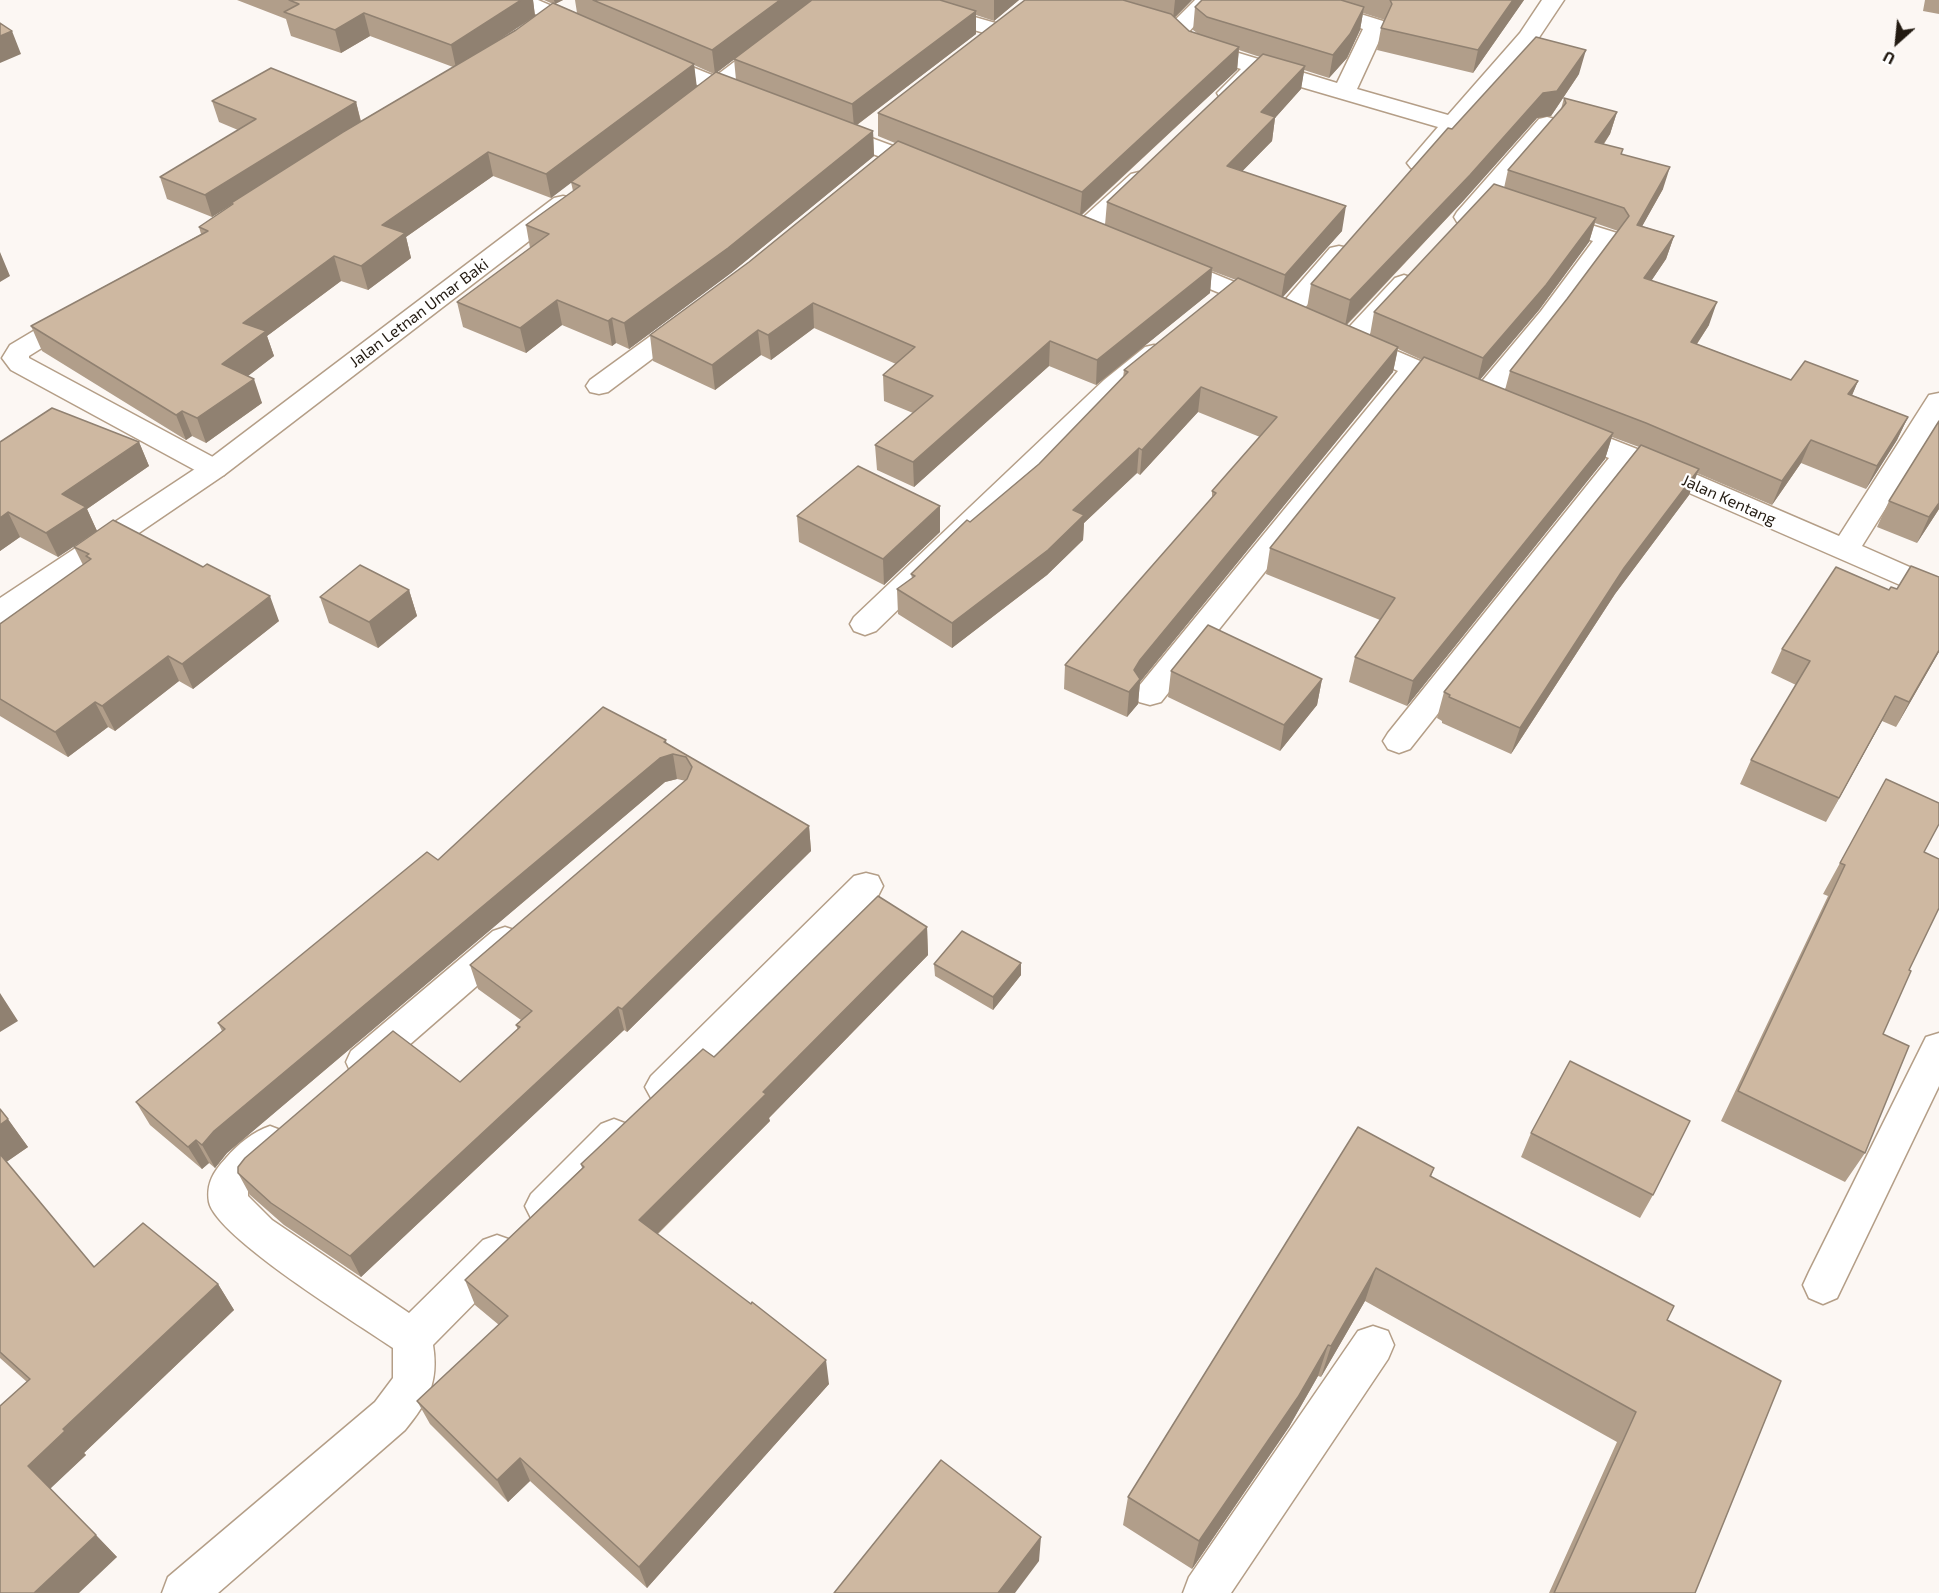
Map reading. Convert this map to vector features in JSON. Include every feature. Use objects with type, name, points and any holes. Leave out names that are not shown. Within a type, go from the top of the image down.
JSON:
[{"type":"street","points":[[521,0],[598,35]]},
{"type":"street","points":[[670,122],[829,0]]},
{"type":"street","points":[[892,0],[1005,25],[979,45]]},
{"type":"street","points":[[1207,0],[1167,27],[1196,47],[1256,67],[1453,124]]},
{"type":"street","points":[[1406,178],[1528,37],[1553,0]]},
{"type":"street","points":[[1305,2],[1375,26],[1344,92]]},
{"type":"street","points":[[631,49],[771,106]]},
{"type":"street","points":[[1210,109],[1256,67]]},
{"type":"street","points":[[814,123],[866,132],[885,162],[951,175]]},
{"type":"street","points":[[1452,231],[1506,204],[1547,124]]},
{"type":"street","points":[[1085,229],[1152,166]]},
{"type":"street","name":"Jalan Letnan Umar Baki","points":[[0,613],[214,469],[585,187]]},
{"type":"street","points":[[1148,255],[1223,297],[1318,326],[1494,402],[1550,316],[1608,238],[1506,204]]},
{"type":"street","points":[[1318,326],[1350,241]]},
{"type":"street","points":[[1318,326],[1422,264]]},
{"type":"street","points":[[99,302],[19,351],[15,358],[20,364],[214,469]]},
{"type":"street","points":[[600,386],[706,306]]},
{"type":"street","points":[[865,624],[1113,386],[1177,334]]},
{"type":"street","points":[[1150,694],[1414,368]]},
{"type":"street","points":[[1844,551],[1939,401]]},
{"type":"street","name":"Jalan Kentang","points":[[1538,420],[1627,455],[1939,592]]},
{"type":"street","points":[[1399,741],[1627,455]]},
{"type":"street","points":[[412,1338],[866,886]]},
{"type":"street","points":[[342,1082],[532,918]]},
{"type":"street","points":[[1823,1285],[1939,1048]]},
{"type":"street","points":[[184,1593],[390,1416],[408,1394],[417,1372],[412,1338],[258,1233],[229,1203],[228,1183],[242,1167],[296,1120]]},
{"type":"street","points":[[1205,1593],[1372,1345]]},
{"type":"building","points":[[289,0],[521,0],[451,45],[364,13],[335,30],[284,12],[299,4]]},
{"type":"building","points":[[593,0],[780,0],[712,50]]},
{"type":"building","points":[[812,0],[940,0],[976,11],[852,104],[734,59]]},
{"type":"building","points":[[1025,0],[1123,0],[1171,14],[1189,31],[1239,47],[1082,192],[878,113]]},
{"type":"building","points":[[1202,0],[1341,0],[1364,7],[1350,34],[1333,55],[1207,17],[1195,7]]},
{"type":"building","points":[[1390,0],[1513,0],[1478,50],[1381,28],[1392,4]]},
{"type":"building","points":[[553,3],[694,64],[546,174],[488,152],[382,225],[405,233],[361,266],[334,256],[243,323],[266,331],[222,364],[254,379],[197,418],[182,411],[176,415],[31,326],[208,231],[199,227],[233,204],[231,203],[343,132],[516,30]]},
{"type":"building","points":[[0,23],[12,31],[0,36]]},
{"type":"building","points":[[1536,37],[1586,50],[1557,91],[1543,93],[1470,175],[1350,300],[1311,284],[1448,128],[1452,129]]},
{"type":"building","points":[[1263,54],[1305,66],[1261,112],[1275,117],[1227,166],[1346,206],[1285,275],[1107,202]]},
{"type":"building","points":[[271,68],[356,102],[205,195],[160,177],[256,119],[212,101]]},
{"type":"building","points":[[716,72],[873,131],[728,248],[624,323],[612,318],[608,321],[557,300],[520,328],[457,302],[549,234],[526,225],[580,186],[571,182]]},
{"type":"building","points":[[1564,98],[1617,112],[1595,142],[1623,149],[1621,154],[1670,167],[1637,225],[1674,236],[1644,278],[1717,302],[1691,342],[1791,380],[1805,361],[1858,381],[1848,394],[1908,417],[1877,466],[1811,440],[1782,481],[1646,423],[1510,371],[1629,216],[1624,208],[1508,170],[1566,103]]},
{"type":"building","points":[[898,141],[1212,268],[1097,360],[1050,341],[913,462],[875,445],[933,396],[883,375],[915,347],[813,303],[768,335],[758,330],[712,365],[650,335],[749,262]]},
{"type":"building","points":[[1494,184],[1596,218],[1546,285],[1483,358],[1374,312]]},
{"type":"building","points":[[1238,278],[1398,347],[1140,660],[1134,670],[1140,679],[1129,692],[1065,665],[1216,493],[1212,491],[1277,417],[1201,387],[1142,450],[1139,448],[1073,510],[1084,515],[1048,550],[952,623],[897,589],[915,576],[911,574],[967,520],[970,522],[1039,464],[1128,372],[1124,370]]},
{"type":"building","points":[[1424,357],[1613,433],[1413,681],[1355,657],[1395,598],[1270,548]]},
{"type":"building","points":[[52,408],[139,442],[62,494],[86,507],[46,533],[8,512],[0,518],[0,442]]},
{"type":"building","points":[[1939,421],[1939,503],[1929,517],[1889,501]]},
{"type":"building","points":[[1641,445],[1699,469],[1624,568],[1520,728],[1449,697],[1450,695],[1444,692]]},
{"type":"building","points":[[858,466],[940,506],[883,559],[797,516]]},
{"type":"building","points":[[113,520],[203,567],[207,564],[270,596],[182,664],[168,656],[102,706],[95,702],[55,732],[0,699],[0,624],[91,559],[86,556],[89,554],[74,547]]},
{"type":"building","points":[[360,565],[409,590],[369,622],[320,597]]},
{"type":"building","points":[[1911,566],[1939,577],[1939,650],[1909,702],[1895,696],[1839,798],[1751,760],[1810,661],[1782,649],[1836,567],[1889,590],[1891,587],[1897,589]]},
{"type":"building","points":[[1208,625],[1322,679],[1284,725],[1171,671]]},
{"type":"building","points":[[603,707],[666,740],[664,742],[809,826],[622,1009],[618,1007],[350,1256],[271,1203],[238,1173],[238,1167],[245,1158],[393,1031],[460,1082],[520,1027],[516,1025],[532,1011],[470,965],[687,779],[692,767],[686,757],[673,754],[660,758],[214,1131],[202,1145],[196,1140],[188,1147],[136,1102],[225,1029],[218,1023],[427,852],[438,860]]},
{"type":"building","points":[[1886,779],[1939,803],[1939,824],[1924,852],[1939,859],[1939,908],[1909,970],[1911,971],[1883,1034],[1909,1046],[1865,1153],[1738,1091],[1845,865],[1840,863]]},
{"type":"building","points":[[878,896],[927,927],[763,1092],[766,1094],[639,1220],[751,1304],[752,1302],[826,1360],[639,1567],[520,1458],[497,1480],[417,1401],[508,1316],[465,1280],[584,1167],[581,1164],[703,1049],[714,1057]]},
{"type":"building","points":[[962,931],[1021,963],[993,997],[934,964]]},
{"type":"building","points":[[1570,1061],[1690,1121],[1653,1195],[1531,1133]]},
{"type":"building","points":[[0,1109],[8,1119],[0,1125]]},
{"type":"building","points":[[1358,1127],[1434,1168],[1430,1176],[1674,1306],[1667,1320],[1781,1381],[1695,1593],[1554,1593],[1636,1412],[1376,1268],[1331,1346],[1328,1345],[1298,1397],[1199,1541],[1128,1497]]},
{"type":"building","points":[[0,1154],[94,1267],[143,1223],[218,1284],[63,1429],[65,1431],[28,1466],[96,1535],[34,1593],[0,1593],[0,1406],[30,1379],[0,1352]]},
{"type":"building","points":[[941,1460],[1041,1537],[998,1593],[834,1593]]}]
